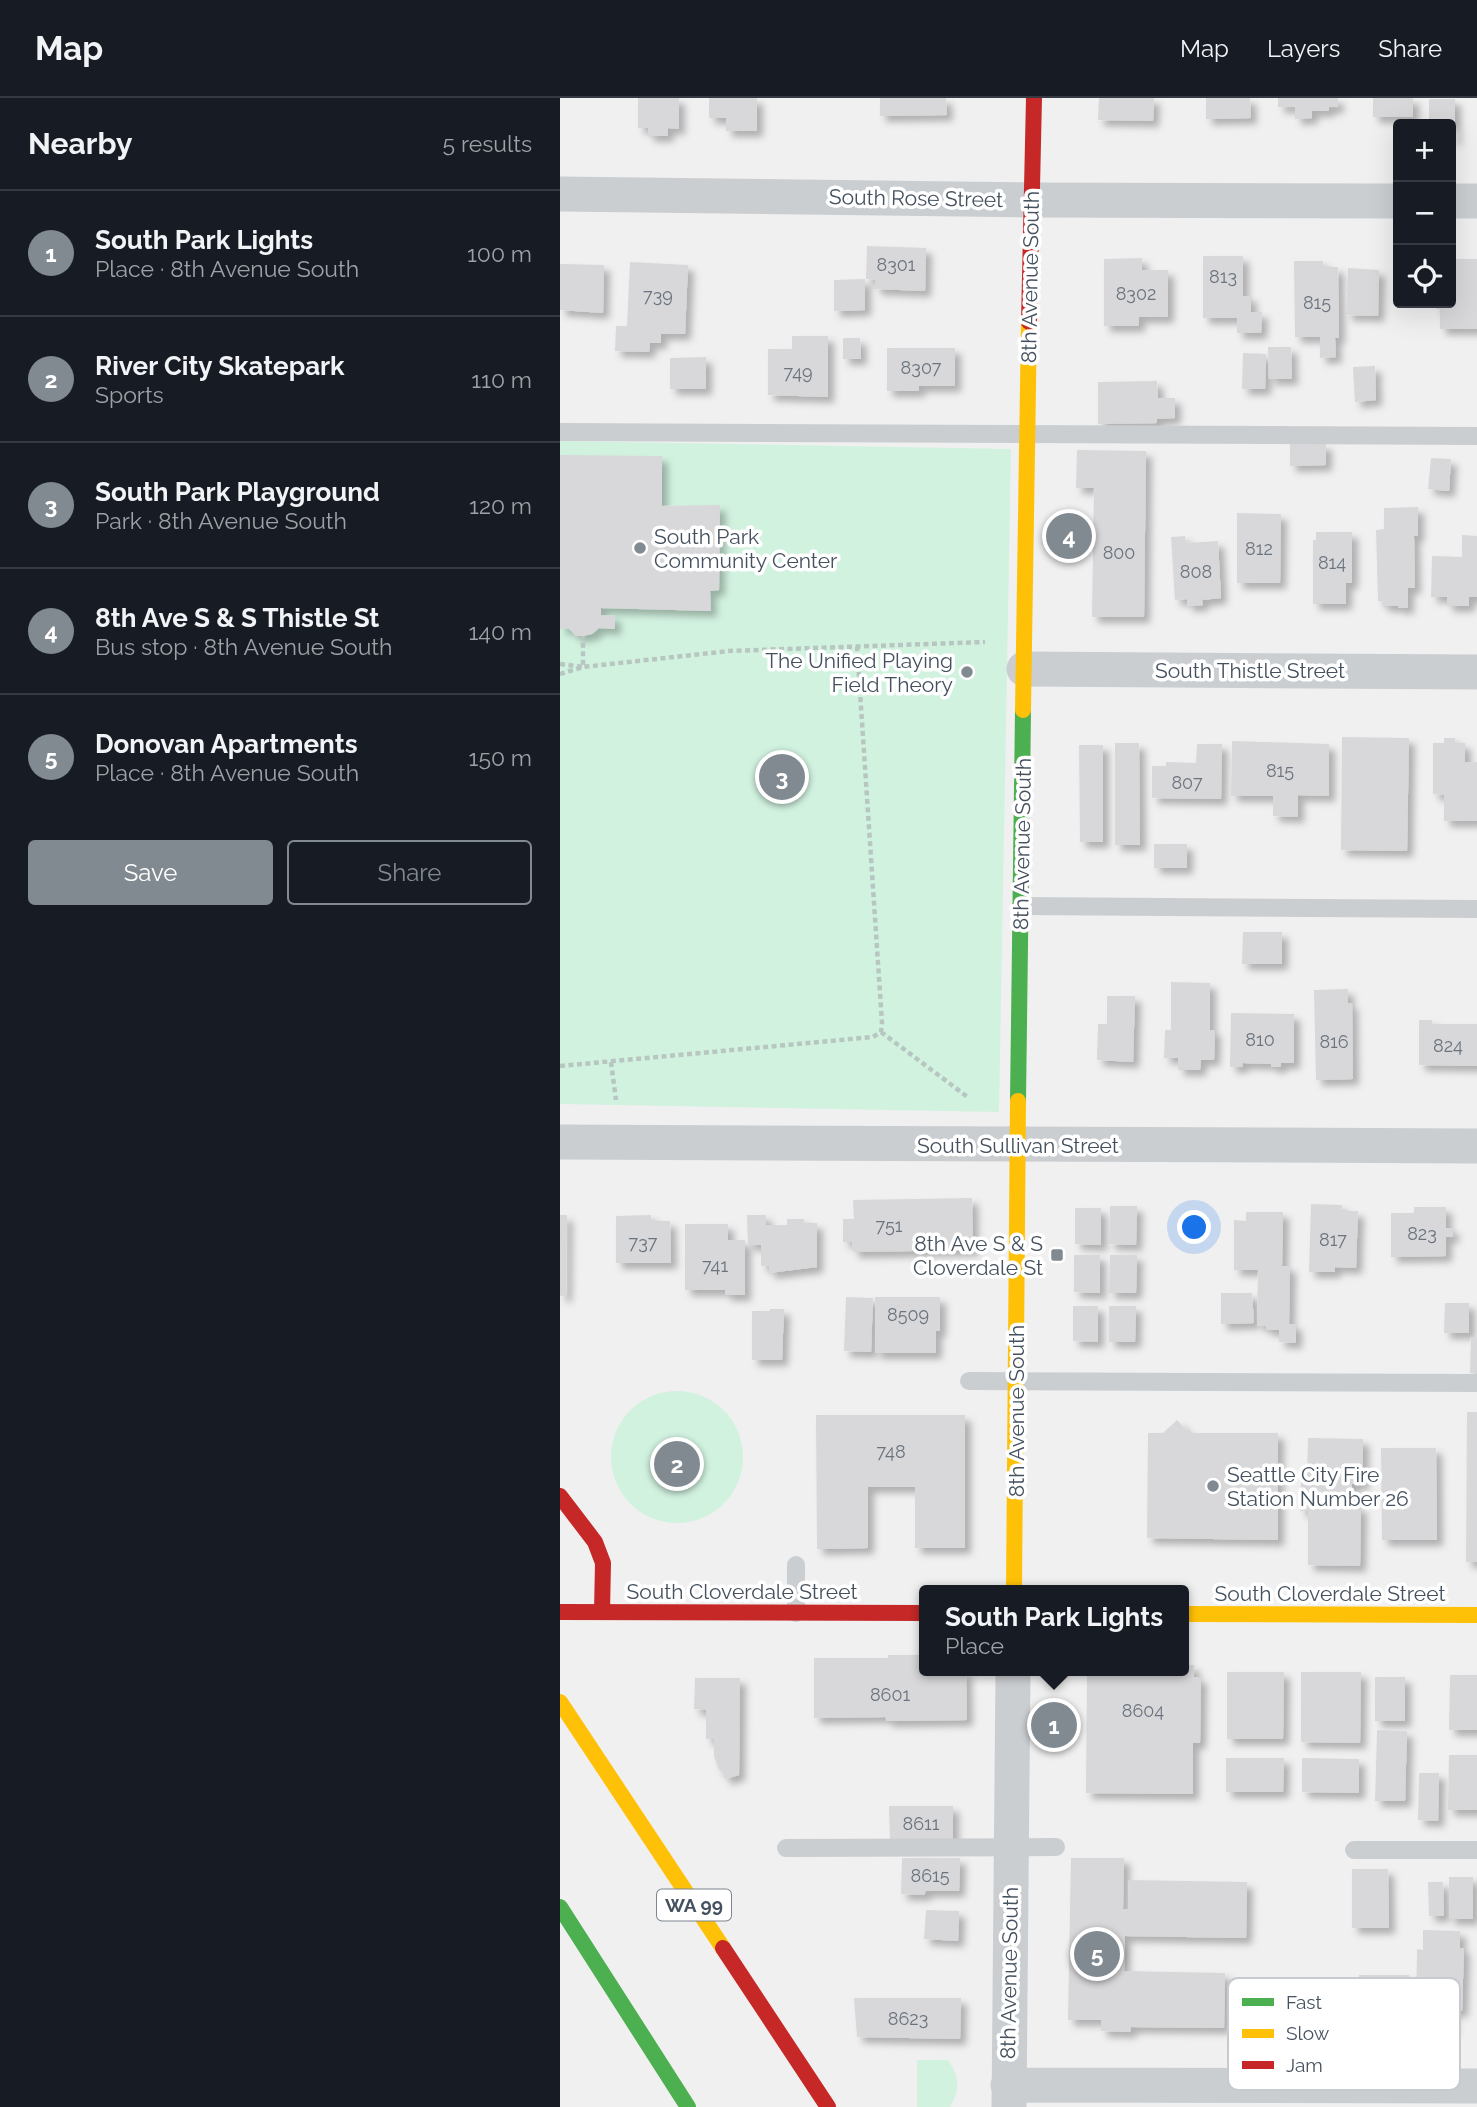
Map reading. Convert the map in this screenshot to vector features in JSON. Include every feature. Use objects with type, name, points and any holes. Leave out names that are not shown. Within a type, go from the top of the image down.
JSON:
[{"type":"main road","name":"8th Avenue South","points":[[1014,1585],[1017,1145],[1034,98]]},
{"type":"main road","points":[[560,1496],[596,1542],[603,1563],[602,1612]]},
{"type":"main road","name":"South Cloverdale Street","points":[[560,1612],[919,1613]]},
{"type":"main road","name":"South Cloverdale Street","points":[[1189,1614],[1477,1615]]},
{"type":"main road","name":"WA 99","points":[[560,1702],[828,2107]]},
{"type":"main road","points":[[560,1907],[688,2107]]},
{"type":"street","name":"South Rose Street","points":[[560,194],[1393,201]]},
{"type":"street","points":[[1456,201],[1477,201]]},
{"type":"street","name":"South Thistle Street","points":[[1024,669],[1477,672]]},
{"type":"street","name":"South Sullivan Street","points":[[560,1142],[1477,1146]]},
{"type":"street","name":"8th Avenue South","points":[[1008,2096],[1013,1676]]},
{"type":"street","points":[[1008,2096],[1228,2087]]},
{"type":"lane","points":[[560,432],[1477,436]]},
{"type":"lane","points":[[1021,906],[1477,909]]},
{"type":"lane","points":[[969,1381],[1477,1383]]},
{"type":"lane","points":[[796,1564],[796,1613]]},
{"type":"lane","points":[[786,1848],[1056,1847]]},
{"type":"lane","points":[[1354,1850],[1477,1850]]},
{"type":"path","points":[[583,636],[583,667]]},
{"type":"path","points":[[560,674],[583,667],[729,651],[985,642]]},
{"type":"path","points":[[856,647],[881,995],[881,1032]]},
{"type":"path","points":[[560,664],[583,667]]},
{"type":"path","points":[[560,1066],[873,1037],[881,1032]]},
{"type":"path","points":[[881,1032],[969,1098]]},
{"type":"path","points":[[611,1062],[617,1100]]},
{"type":"green space","points":[[560,441],[1011,449],[999,1112],[560,1104]]},
{"type":"green space","points":[[677,1391],[702,1396],[724,1410],[738,1432],[743,1457],[738,1482],[724,1504],[702,1518],[677,1523],[652,1518],[630,1504],[616,1482],[611,1457],[616,1432],[630,1410],[652,1396]]},
{"type":"green space","points":[[917,2060],[948,2060],[955,2072],[957,2083],[956,2095],[950,2107],[917,2107]]},
{"type":"building","points":[[638,98],[679,98],[679,129],[668,128],[668,136],[648,136],[648,128],[638,128]]},
{"type":"building","points":[[709,98],[757,98],[757,131],[726,131],[726,118],[709,118]]},
{"type":"building","points":[[880,98],[946,98],[947,115],[880,116]]},
{"type":"building","points":[[1099,98],[1154,98],[1153,121],[1098,120]]},
{"type":"building","points":[[1206,98],[1250,98],[1251,118],[1206,119]]},
{"type":"building","points":[[1278,98],[1338,98],[1338,107],[1329,107],[1329,111],[1312,111],[1312,118],[1295,119],[1295,107],[1278,107]]},
{"type":"building","points":[[1373,98],[1413,98],[1413,117],[1373,117]]},
{"type":"building","points":[[1429,99],[1455,99],[1455,119],[1429,119]]},
{"type":"building","points":[[867,246],[926,248],[925,291],[875,289],[875,280],[866,279]]},
{"type":"building","points":[[1203,256],[1243,256],[1243,296],[1251,296],[1251,312],[1262,312],[1261,333],[1237,333],[1237,318],[1203,318]]},
{"type":"building","points":[[1142,258],[1142,270],[1168,270],[1168,317],[1139,317],[1139,326],[1104,326],[1104,259]]},
{"type":"building","points":[[1456,259],[1477,259],[1477,329],[1440,329],[1440,309],[1436,309],[1456,308]]},
{"type":"building","points":[[1294,261],[1323,261],[1323,267],[1338,267],[1339,338],[1335,338],[1336,357],[1320,358],[1320,337],[1295,337]]},
{"type":"building","points":[[630,262],[688,265],[685,334],[661,334],[661,343],[650,343],[649,352],[615,351],[616,326],[627,326]]},
{"type":"building","points":[[560,264],[604,265],[603,313],[560,310]]},
{"type":"building","points":[[1348,268],[1379,270],[1378,316],[1346,315]]},
{"type":"building","points":[[865,279],[865,310],[834,311],[834,280]]},
{"type":"building","points":[[792,336],[828,336],[828,397],[768,395],[768,349],[792,349]]},
{"type":"building","points":[[843,338],[860,338],[861,359],[843,359]]},
{"type":"building","points":[[1268,347],[1291,347],[1292,379],[1269,379]]},
{"type":"building","points":[[887,348],[955,348],[955,386],[919,386],[919,391],[887,391]]},
{"type":"building","points":[[1243,353],[1266,354],[1265,389],[1242,389]]},
{"type":"building","points":[[706,357],[706,389],[670,389],[670,358]]},
{"type":"building","points":[[1375,366],[1376,400],[1355,402],[1353,367]]},
{"type":"building","points":[[1157,381],[1158,398],[1175,398],[1175,418],[1157,419],[1157,423],[1098,424],[1098,382]]},
{"type":"building","points":[[1290,444],[1326,444],[1326,465],[1290,466]]},
{"type":"building","points":[[1077,450],[1146,451],[1144,617],[1092,617],[1094,488],[1076,488]]},
{"type":"building","name":"South Park Community Center","points":[[560,455],[662,456],[662,506],[720,505],[719,590],[710,591],[711,611],[601,608],[601,615],[615,616],[615,629],[599,628],[592,634],[576,636],[568,628],[560,629]]},
{"type":"building","points":[[1431,458],[1451,459],[1449,491],[1428,489]]},
{"type":"building","points":[[1418,507],[1418,536],[1414,536],[1415,588],[1408,588],[1408,608],[1383,606],[1383,601],[1378,601],[1376,530],[1384,529],[1384,508]]},
{"type":"building","points":[[1237,513],[1281,514],[1280,583],[1237,583]]},
{"type":"building","points":[[1316,532],[1352,532],[1352,583],[1346,583],[1346,604],[1313,604],[1313,540],[1316,540]]},
{"type":"building","points":[[1462,535],[1477,536],[1477,597],[1469,597],[1469,606],[1447,606],[1447,597],[1431,597],[1432,556],[1462,557]]},
{"type":"building","points":[[1185,536],[1186,543],[1218,541],[1221,598],[1202,600],[1203,605],[1187,606],[1187,599],[1175,600],[1171,537]]},
{"type":"building","points":[[1342,737],[1409,738],[1407,851],[1341,850]]},
{"type":"building","points":[[1444,738],[1455,738],[1455,743],[1465,743],[1465,762],[1477,762],[1477,821],[1444,821],[1444,795],[1433,794],[1433,743],[1444,743]]},
{"type":"building","points":[[1232,741],[1329,744],[1329,796],[1298,795],[1298,817],[1273,816],[1273,796],[1231,796]]},
{"type":"building","points":[[1115,743],[1139,743],[1140,845],[1115,845]]},
{"type":"building","points":[[1197,744],[1222,744],[1221,799],[1152,798],[1152,766],[1166,766],[1166,762],[1196,763]]},
{"type":"building","points":[[1079,745],[1103,745],[1103,842],[1080,842]]},
{"type":"building","points":[[1154,844],[1187,844],[1187,868],[1154,868]]},
{"type":"building","points":[[1243,932],[1282,932],[1282,964],[1242,964]]},
{"type":"building","points":[[1171,982],[1210,983],[1210,1030],[1215,1030],[1214,1060],[1201,1060],[1200,1070],[1178,1070],[1178,1058],[1164,1058],[1165,1030],[1171,1030]]},
{"type":"building","points":[[1348,989],[1348,1003],[1352,1003],[1353,1079],[1316,1080],[1314,990]]},
{"type":"building","points":[[1107,996],[1135,996],[1133,1062],[1097,1060],[1098,1024],[1107,1024]]},
{"type":"building","points":[[1231,1013],[1294,1014],[1294,1063],[1281,1063],[1281,1067],[1271,1067],[1271,1064],[1243,1063],[1242,1067],[1230,1067]]},
{"type":"building","points":[[1419,1020],[1432,1020],[1432,1024],[1477,1024],[1477,1066],[1419,1065]]},
{"type":"building","points":[[972,1198],[973,1250],[853,1252],[852,1242],[843,1242],[843,1219],[854,1219],[853,1200]]},
{"type":"building","points":[[1311,1204],[1342,1205],[1342,1211],[1358,1211],[1356,1268],[1335,1267],[1335,1272],[1309,1272]]},
{"type":"building","points":[[1110,1206],[1137,1206],[1136,1245],[1109,1244]]},
{"type":"building","points":[[1414,1207],[1446,1207],[1446,1228],[1453,1228],[1453,1237],[1446,1237],[1446,1256],[1391,1257],[1391,1213],[1414,1213]]},
{"type":"building","points":[[1075,1208],[1101,1208],[1101,1245],[1075,1244]]},
{"type":"building","points":[[1246,1212],[1283,1212],[1282,1266],[1290,1266],[1289,1324],[1296,1324],[1296,1343],[1279,1342],[1279,1330],[1266,1330],[1266,1326],[1257,1325],[1258,1270],[1234,1270],[1234,1220],[1246,1221]]},
{"type":"building","points":[[560,1215],[567,1215],[566,1296],[560,1296]]},
{"type":"building","points":[[651,1215],[651,1221],[670,1221],[671,1263],[616,1263],[616,1216]]},
{"type":"building","points":[[747,1215],[766,1215],[766,1225],[787,1225],[787,1219],[804,1219],[804,1223],[817,1223],[817,1267],[769,1273],[769,1266],[761,1266],[761,1245],[748,1245]]},
{"type":"building","points":[[685,1224],[728,1224],[728,1240],[745,1240],[745,1295],[725,1295],[725,1290],[685,1290]]},
{"type":"building","points":[[1074,1255],[1100,1255],[1100,1293],[1074,1292]]},
{"type":"building","points":[[1110,1255],[1137,1255],[1136,1293],[1109,1293]]},
{"type":"building","points":[[1221,1293],[1252,1293],[1254,1323],[1221,1324]]},
{"type":"building","points":[[846,1297],[873,1298],[871,1352],[844,1351]]},
{"type":"building","points":[[875,1297],[940,1297],[940,1331],[936,1331],[936,1353],[875,1353]]},
{"type":"building","points":[[1445,1303],[1469,1303],[1469,1333],[1444,1333]]},
{"type":"building","points":[[1073,1306],[1098,1306],[1098,1342],[1073,1341]]},
{"type":"building","points":[[1109,1306],[1136,1306],[1135,1342],[1109,1342]]},
{"type":"building","points":[[784,1309],[782,1360],[752,1360],[752,1311]]},
{"type":"building","points":[[1471,1337],[1477,1337],[1477,1373],[1470,1373]]},
{"type":"building","points":[[1467,1412],[1477,1412],[1477,1562],[1466,1562]]},
{"type":"building","points":[[816,1415],[965,1415],[965,1548],[915,1548],[915,1487],[868,1487],[868,1548],[817,1549]]},
{"type":"building","name":"Seattle City Fire Station Number 26","points":[[1177,1420],[1189,1433],[1278,1433],[1278,1540],[1147,1538],[1148,1433],[1163,1433]]},
{"type":"building","points":[[1308,1438],[1363,1439],[1363,1484],[1352,1484],[1352,1506],[1361,1506],[1360,1566],[1308,1565],[1308,1511],[1300,1511],[1301,1482],[1307,1482]]},
{"type":"building","points":[[1381,1448],[1436,1448],[1437,1540],[1382,1540]]},
{"type":"building","points":[[888,1655],[919,1655],[919,1676],[966,1676],[967,1720],[814,1718],[814,1658],[888,1658]]},
{"type":"building","points":[[1189,1665],[1194,1665],[1194,1677],[1201,1677],[1200,1743],[1193,1743],[1193,1794],[1086,1793],[1087,1676],[1189,1676]]},
{"type":"building","points":[[1227,1672],[1284,1672],[1283,1739],[1227,1739]]},
{"type":"building","points":[[1301,1672],[1361,1672],[1360,1743],[1301,1742]]},
{"type":"building","points":[[1450,1675],[1477,1675],[1477,1730],[1449,1730]]},
{"type":"building","points":[[1375,1677],[1405,1677],[1405,1721],[1375,1721]]},
{"type":"building","points":[[695,1678],[740,1678],[739,1775],[725,1779],[722,1770],[719,1770],[714,1756],[714,1739],[706,1739],[706,1710],[694,1709]]},
{"type":"building","points":[[1377,1730],[1407,1731],[1405,1801],[1375,1801]]},
{"type":"building","points":[[1449,1755],[1477,1755],[1477,1810],[1448,1810]]},
{"type":"building","points":[[1226,1758],[1284,1758],[1283,1792],[1226,1792]]},
{"type":"building","points":[[1302,1758],[1359,1759],[1359,1793],[1302,1792]]},
{"type":"building","points":[[1419,1773],[1439,1773],[1438,1821],[1418,1820]]},
{"type":"building","points":[[889,1806],[953,1806],[953,1841],[890,1840]]},
{"type":"building","points":[[902,1858],[960,1858],[959,1891],[926,1891],[924,1895],[901,1894]]},
{"type":"building","points":[[1071,1858],[1124,1858],[1123,1909],[1128,1909],[1129,1880],[1247,1882],[1246,1938],[1125,1936],[1124,1971],[1225,1973],[1224,2028],[1131,2027],[1130,2032],[1101,2031],[1101,2020],[1068,2020]]},
{"type":"building","points":[[1352,1869],[1388,1869],[1389,1928],[1352,1928]]},
{"type":"building","points":[[1449,1877],[1473,1877],[1473,1919],[1449,1919]]},
{"type":"building","points":[[1428,1882],[1443,1882],[1444,1916],[1429,1916]]},
{"type":"building","points":[[926,1910],[959,1911],[958,1941],[924,1939]]},
{"type":"building","points":[[1423,1930],[1460,1931],[1460,1948],[1464,1948],[1462,2011],[1460,1978],[1417,1978],[1417,1949],[1423,1950]]},
{"type":"building","points":[[1359,1975],[1409,1975],[1409,1978],[1359,1978]]},
{"type":"building","points":[[854,1998],[961,1998],[960,2039],[857,2037]]},
{"type":"traffic: fast","points":[[1018,1101],[1023,710]]},
{"type":"traffic: fast","points":[[560,1907],[688,2107]]},
{"type":"traffic: slow","points":[[1023,710],[1029,322]]},
{"type":"traffic: slow","points":[[1014,1585],[1018,1101]]},
{"type":"traffic: slow","points":[[1189,1614],[1477,1615]]},
{"type":"traffic: slow","points":[[560,1702],[723,1948]]},
{"type":"traffic: jam","points":[[1029,322],[1034,98]]},
{"type":"traffic: jam","points":[[560,1496],[595,1542],[603,1563],[602,1612]]},
{"type":"traffic: jam","points":[[560,1612],[919,1613]]},
{"type":"traffic: jam","points":[[723,1948],[828,2107]]},
{"type":"place","name":"8th Ave S & S Thistle St","points":[[1069,536]]},
{"type":"place","name":"South Park Community Center","points":[[640,548]]},
{"type":"place","name":"The Unified Playing Field Theory","points":[[967,672]]},
{"type":"place","name":"South Park Playground","points":[[782,777]]},
{"type":"place","name":"8th Ave S & S Cloverdale St","points":[[1057,1255]]},
{"type":"place","name":"River City Skatepark","points":[[677,1464]]},
{"type":"place","name":"Seattle City Fire Station Number 26","points":[[1213,1486]]},
{"type":"place","name":"South Park Lights","points":[[1054,1725]]},
{"type":"place","name":"Donovan Apartments","points":[[1097,1954]]}]
